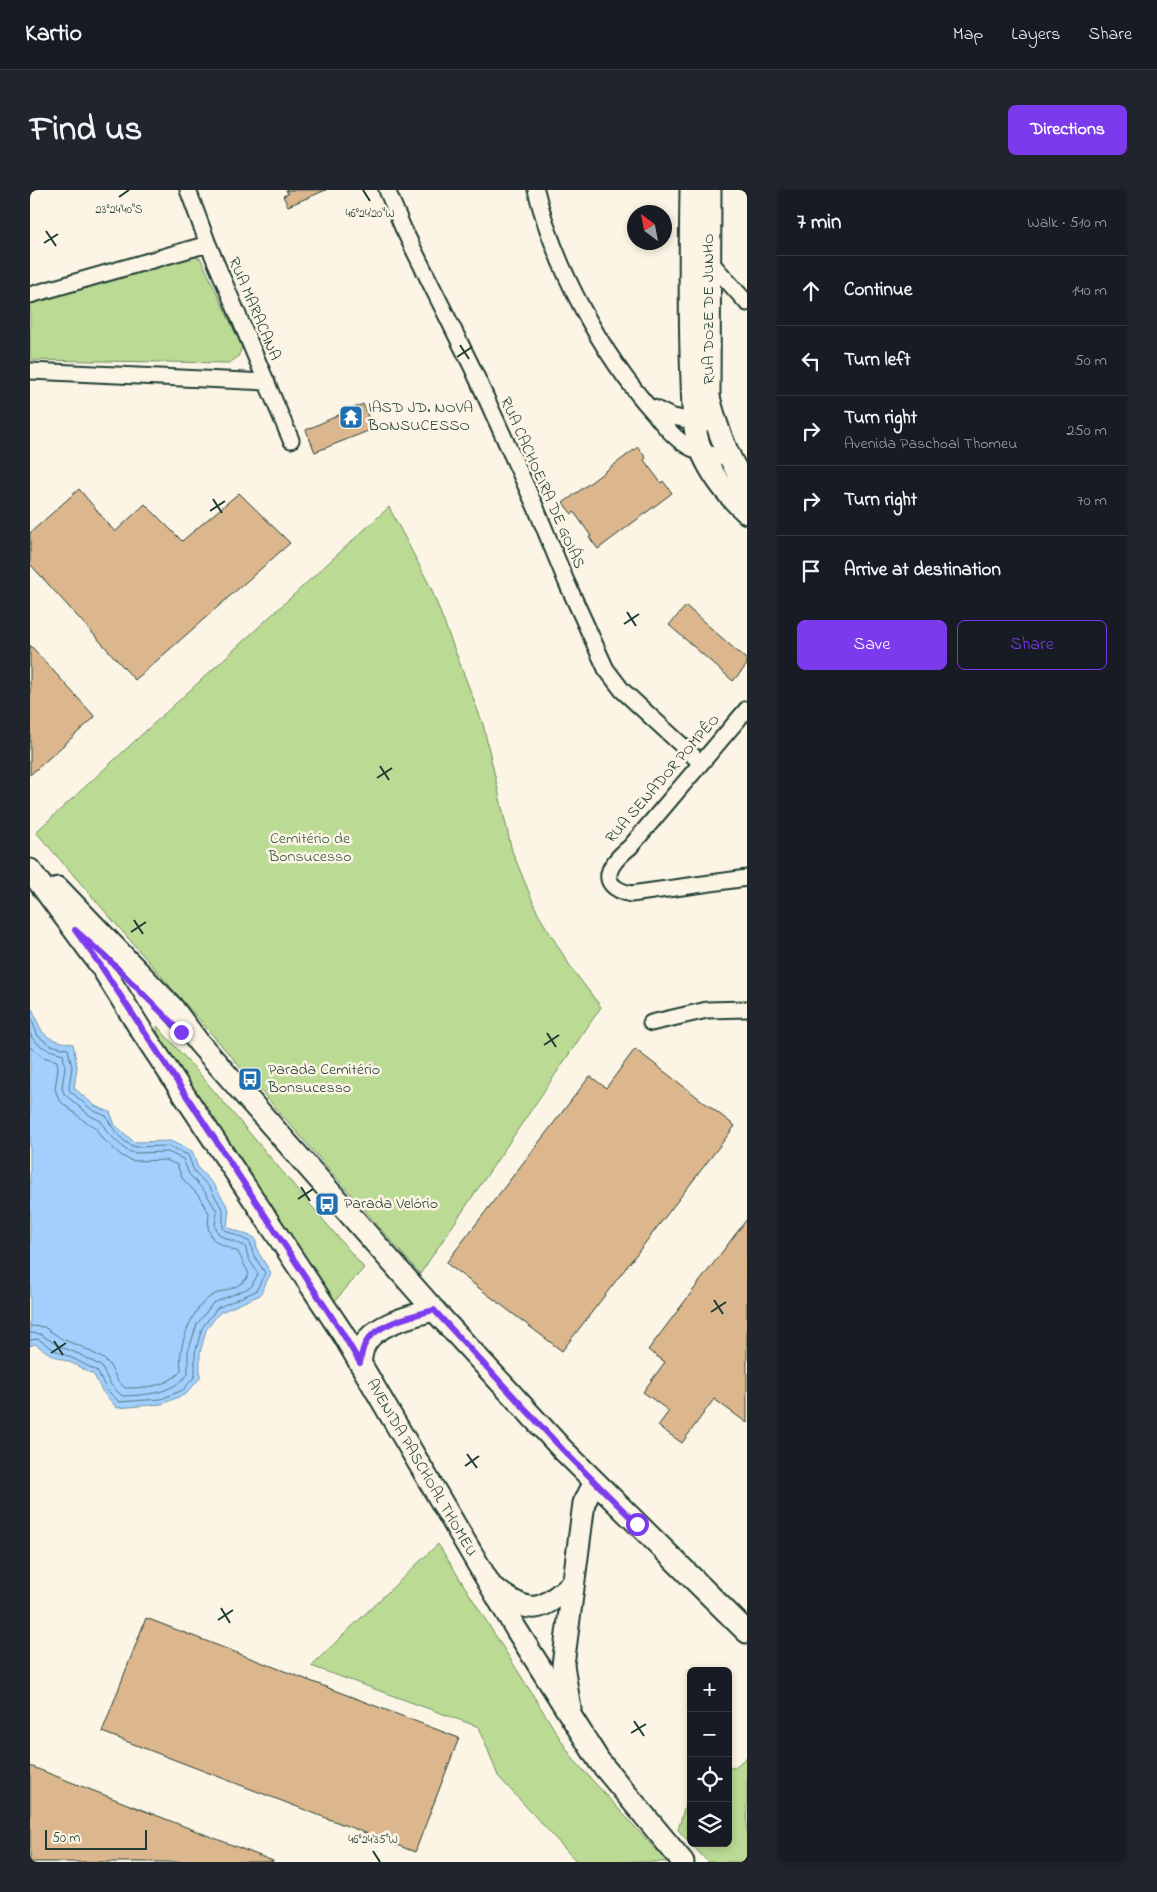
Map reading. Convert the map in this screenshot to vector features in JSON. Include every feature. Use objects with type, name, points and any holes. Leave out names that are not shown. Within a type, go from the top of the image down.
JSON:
[{"type":"main road","name":"RUA DOZE DE JUNHO","points":[[691,190],[699,257],[709,397],[716,426],[729,458],[747,488]]},
{"type":"main road","name":"RUA DOZE DE JUNHO","points":[[710,190],[699,257],[691,359],[694,423],[701,452],[717,480],[747,513]]},
{"type":"main road","points":[[30,860],[172,1007],[199,1043],[434,1310],[595,1482],[747,1632]]},
{"type":"main road","name":"AVENIDA PASCHOAL THOMEU","points":[[30,870],[101,966],[343,1334],[516,1629],[599,1761],[683,1862]]},
{"type":"main road","points":[[75,930],[108,959],[181,1032],[199,1043]]},
{"type":"main road","points":[[360,1363],[365,1343],[381,1328],[401,1319],[434,1310]]},
{"type":"main road","points":[[571,1717],[563,1665],[584,1503],[595,1482]]},
{"type":"main road","points":[[493,1588],[514,1603],[530,1608],[549,1603],[572,1584]]},
{"type":"street","name":"RUA MARACANA","points":[[188,190],[208,244],[292,440]]},
{"type":"street","name":"RUA CACHOEIRA DE GOIÁS","points":[[387,190],[403,228],[472,367],[606,669],[622,690],[700,763]]},
{"type":"street","points":[[536,190],[542,216],[563,268],[582,306],[615,362],[644,402],[671,433],[686,446],[701,452],[729,458]]},
{"type":"street","points":[[30,295],[208,244]]},
{"type":"street","points":[[699,257],[747,303]]},
{"type":"street","points":[[30,371],[266,382]]},
{"type":"street","points":[[644,402],[670,416],[694,423],[716,426]]},
{"type":"street","name":"RUA SENADOR POMPÊO","points":[[747,709],[630,847],[613,862],[608,873],[615,887],[631,894],[747,878]]},
{"type":"street","points":[[652,1023],[707,1010],[747,1009]]},
{"type":"green space","points":[[193,256],[201,259],[242,347],[238,357],[229,363],[30,360],[30,302]]},
{"type":"green space","name":"Cemitério de Bonsucesso","points":[[389,507],[431,588],[483,724],[512,851],[538,914],[572,969],[601,1007],[420,1274],[36,832]]},
{"type":"green space","points":[[157,1026],[364,1268],[334,1302],[159,1045]]},
{"type":"green space","points":[[438,1544],[573,1759],[667,1862],[577,1862],[498,1776],[479,1727],[311,1666]]},
{"type":"green space","points":[[747,1757],[747,1862],[708,1862],[694,1847],[732,1847],[732,1768]]},
{"type":"green space","points":[[687,1799],[687,1840],[678,1830]]},
{"type":"water","points":[[30,1009],[33,1010],[39,1026],[46,1035],[56,1040],[73,1044],[77,1067],[74,1088],[95,1106],[110,1112],[115,1125],[134,1142],[170,1141],[192,1151],[198,1168],[214,1185],[229,1209],[227,1227],[255,1238],[258,1252],[271,1273],[260,1295],[219,1313],[206,1330],[200,1353],[200,1378],[186,1394],[162,1404],[117,1408],[102,1391],[94,1375],[74,1364],[53,1356],[35,1344],[30,1346]]},
{"type":"building","points":[[286,190],[326,190],[288,206],[283,196],[288,194]]},
{"type":"building","name":"IASD JD. NOVA BONSUCESSO","points":[[363,404],[373,429],[315,452],[306,430]]},
{"type":"building","points":[[638,447],[646,458],[644,460],[661,483],[663,481],[672,493],[598,549],[574,512],[572,514],[563,503]]},
{"type":"building","points":[[79,489],[115,532],[145,504],[182,541],[239,493],[290,543],[135,680],[30,564],[30,533]]},
{"type":"building","points":[[686,606],[747,660],[747,665],[733,681],[669,625]]},
{"type":"building","points":[[30,645],[95,717],[30,775]]},
{"type":"building","points":[[635,1049],[735,1126],[562,1351],[446,1263],[590,1076],[606,1088]]},
{"type":"building","points":[[747,1219],[747,1423],[714,1399],[682,1443],[658,1426],[669,1411],[643,1392],[665,1362],[648,1350]]},
{"type":"building","points":[[146,1618],[459,1738],[415,1852],[102,1732]]},
{"type":"building","points":[[30,1766],[273,1861],[273,1862],[30,1862]]},
{"type":"place","name":"IASD JD. NOVA BONSUCESSO","points":[[351,417]]},
{"type":"place","name":"Parada Cemitério Bonsucesso","points":[[250,1079]]},
{"type":"place","name":"Parada Velório","points":[[327,1204]]},
{"type":"route","points":[[181,1032],[108,959],[75,930],[101,966],[141,1030],[343,1334],[360,1363],[365,1343],[381,1328],[401,1319],[434,1310],[563,1450],[637,1524]]}]
